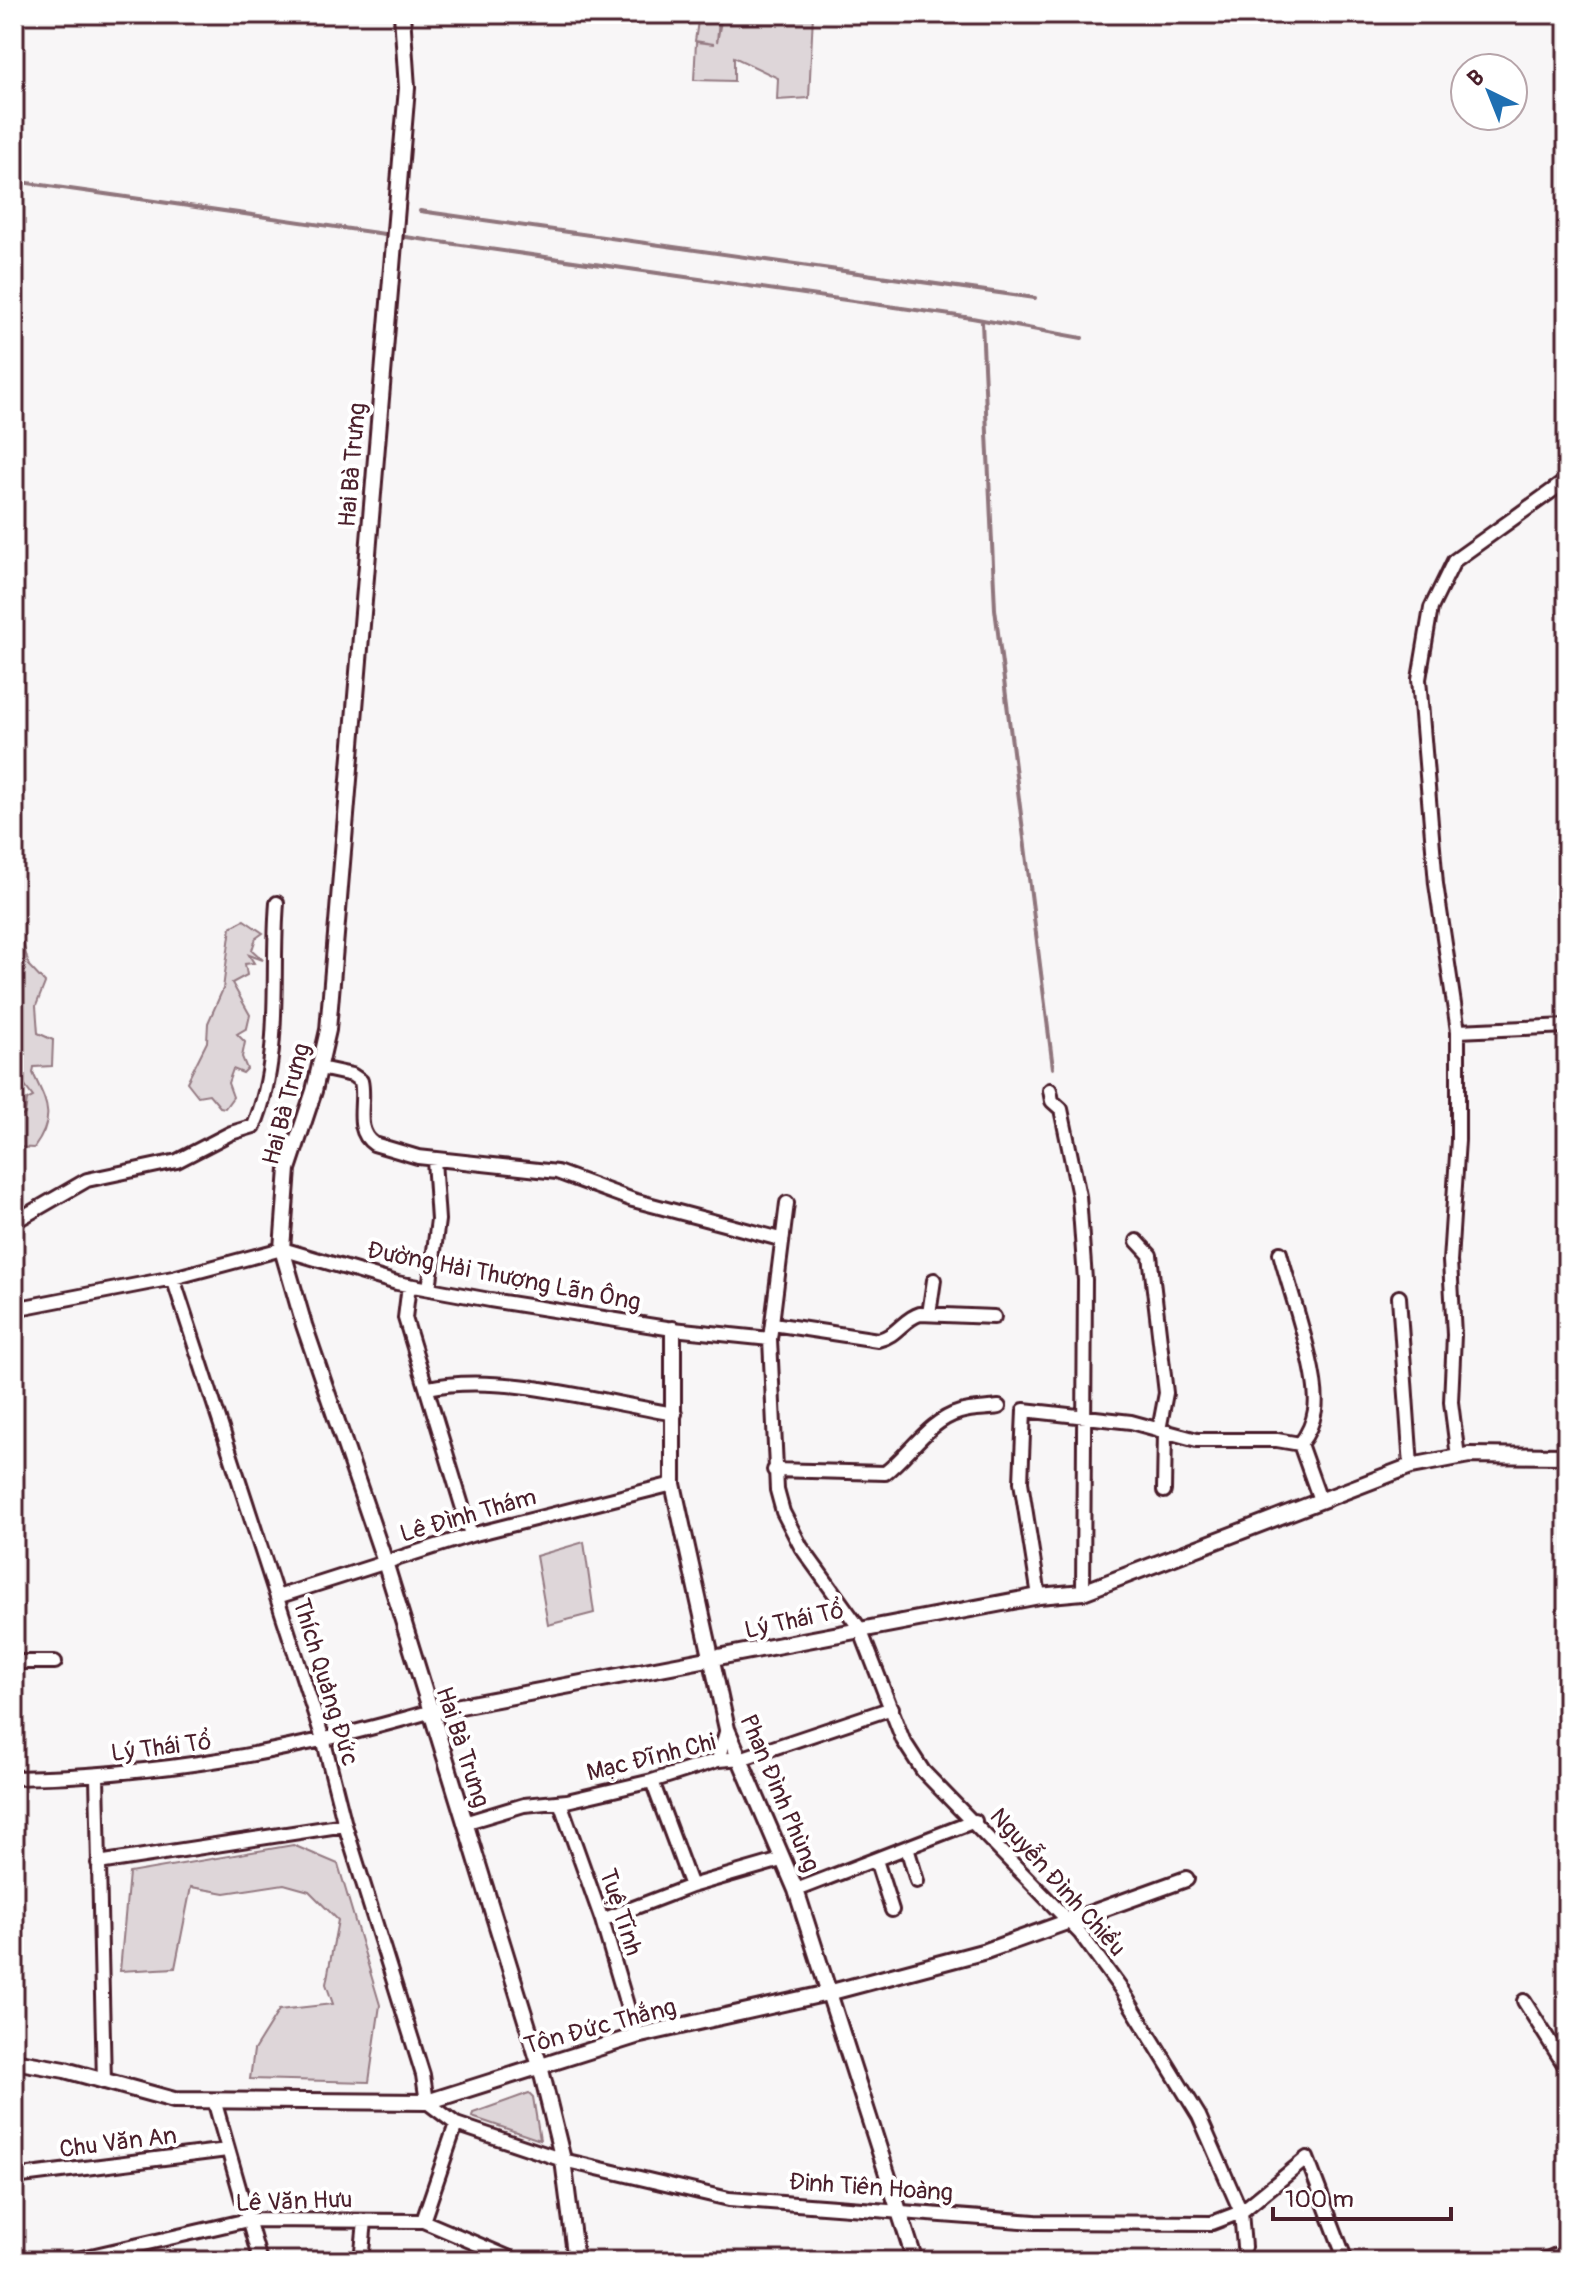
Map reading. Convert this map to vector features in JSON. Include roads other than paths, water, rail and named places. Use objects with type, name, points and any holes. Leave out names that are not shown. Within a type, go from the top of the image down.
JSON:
[{"type":"street","name":"Hai Bà Trưng","points":[[402,14],[407,88],[328,1030],[320,1068],[288,1169],[282,1249],[304,1325],[385,1562],[540,2066],[563,2160],[576,2261]]},
{"type":"street","points":[[1458,1457],[1451,1402],[1454,1335],[1450,1230],[1458,1140],[1458,1031],[1430,824],[1419,679],[1431,608],[1454,561],[1567,480]]},
{"type":"street","points":[[14,1222],[87,1180],[177,1161],[231,1133],[254,1126],[263,1100],[272,1044],[277,903]]},
{"type":"street","points":[[1458,1031],[1567,1026]]},
{"type":"street","points":[[320,1068],[352,1075],[361,1081],[363,1127],[368,1140],[434,1160],[557,1172],[633,1200],[780,1239]]},
{"type":"street","points":[[1050,1090],[1052,1101],[1061,1109],[1079,1196],[1085,1280],[1083,1592]]},
{"type":"street","points":[[429,1289],[438,1220],[434,1160]]},
{"type":"street","name":"Nguyễn Đình Chiểu","points":[[787,1203],[780,1239],[770,1339],[774,1470],[783,1512],[801,1547],[860,1629],[903,1740],[923,1771],[1068,1920],[1121,1989],[1199,2116],[1241,2212],[1244,2247]]},
{"type":"street","points":[[1137,1241],[1150,1255],[1165,1372],[1162,1431],[1164,1491]]},
{"type":"street","points":[[14,1309],[173,1278],[282,1249]]},
{"type":"street","name":"Đường Hải Thượng Lãn Ông","points":[[282,1249],[429,1289],[673,1329],[770,1339]]},
{"type":"street","points":[[1280,1253],[1313,1379],[1316,1407],[1300,1444],[1320,1500]]},
{"type":"street","name":"Thích Quảng Đức","points":[[173,1278],[324,1742],[345,1825],[423,2075],[427,2102]]},
{"type":"street","points":[[929,1314],[934,1280]]},
{"type":"street","points":[[409,1285],[405,1318],[471,1535]]},
{"type":"street","points":[[1399,1297],[1411,1466]]},
{"type":"street","points":[[773,1324],[878,1340],[890,1337],[911,1317],[929,1314],[994,1317]]},
{"type":"street","name":"Phan Đình Phùng","points":[[673,1329],[673,1484],[709,1660],[727,1729],[743,1758],[781,1860],[796,1890],[915,2261]]},
{"type":"street","points":[[428,1388],[452,1383],[503,1385],[675,1414]]},
{"type":"street","points":[[774,1470],[865,1475],[885,1473],[924,1433],[943,1420],[959,1412],[999,1407]]},
{"type":"street","points":[[1039,1596],[1021,1482],[1024,1410],[1131,1422],[1197,1440],[1277,1440],[1300,1444]]},
{"type":"street","name":"Lý Thái Tổ","points":[[14,1778],[97,1777],[239,1759],[324,1742],[429,1712],[1039,1596],[1083,1592],[1411,1466],[1458,1457],[1518,1453],[1567,1456]]},
{"type":"street","name":"Lê Đình Thám","points":[[277,1597],[471,1535],[673,1484]]},
{"type":"street","points":[[14,1662],[55,1662]]},
{"type":"street","name":"Mạc Đĩnh Chi","points":[[464,1823],[524,1805],[560,1802],[652,1781],[718,1760],[743,1758],[892,1708]]},
{"type":"street","points":[[718,1760],[727,1729]]},
{"type":"street","points":[[97,1777],[104,2082]]},
{"type":"street","points":[[652,1781],[691,1886]]},
{"type":"street","name":"Tuệ Tĩnh","points":[[560,1802],[602,1920],[636,2036]]},
{"type":"street","points":[[796,1890],[975,1821]]},
{"type":"street","points":[[98,1863],[345,1825]]},
{"type":"street","points":[[907,1848],[917,1881]]},
{"type":"street","points":[[602,1920],[691,1886],[781,1860]]},
{"type":"street","points":[[876,1860],[892,1910]]},
{"type":"street","name":"Tôn Đức Thắng","points":[[14,2061],[65,2070],[174,2100],[427,2102],[636,2036],[828,1993],[986,1951],[1186,1879]]},
{"type":"street","points":[[1524,2001],[1567,2069]]},
{"type":"street","points":[[214,2100],[260,2261]]},
{"type":"street","name":"Đinh Tiên Hoàng","points":[[427,2102],[456,2124],[563,2160],[729,2199],[1094,2224],[1212,2223],[1241,2212],[1307,2158],[1346,2261]]},
{"type":"street","points":[[423,2221],[456,2124]]},
{"type":"street","name":"Chu Văn An","points":[[14,2177],[227,2150]]},
{"type":"street","name":"Lê Văn Hưu","points":[[69,2261],[248,2220],[423,2221],[517,2261]]},
{"type":"street","points":[[361,2261],[365,2221]]},
{"type":"street","points":[[1543,2261],[1567,2250]]},
{"type":"waterway","points":[[14,181],[972,318],[1082,338]]},
{"type":"waterway","points":[[420,211],[1035,298]]},
{"type":"waterway","points":[[982,322],[995,609],[1053,1068]]}]
